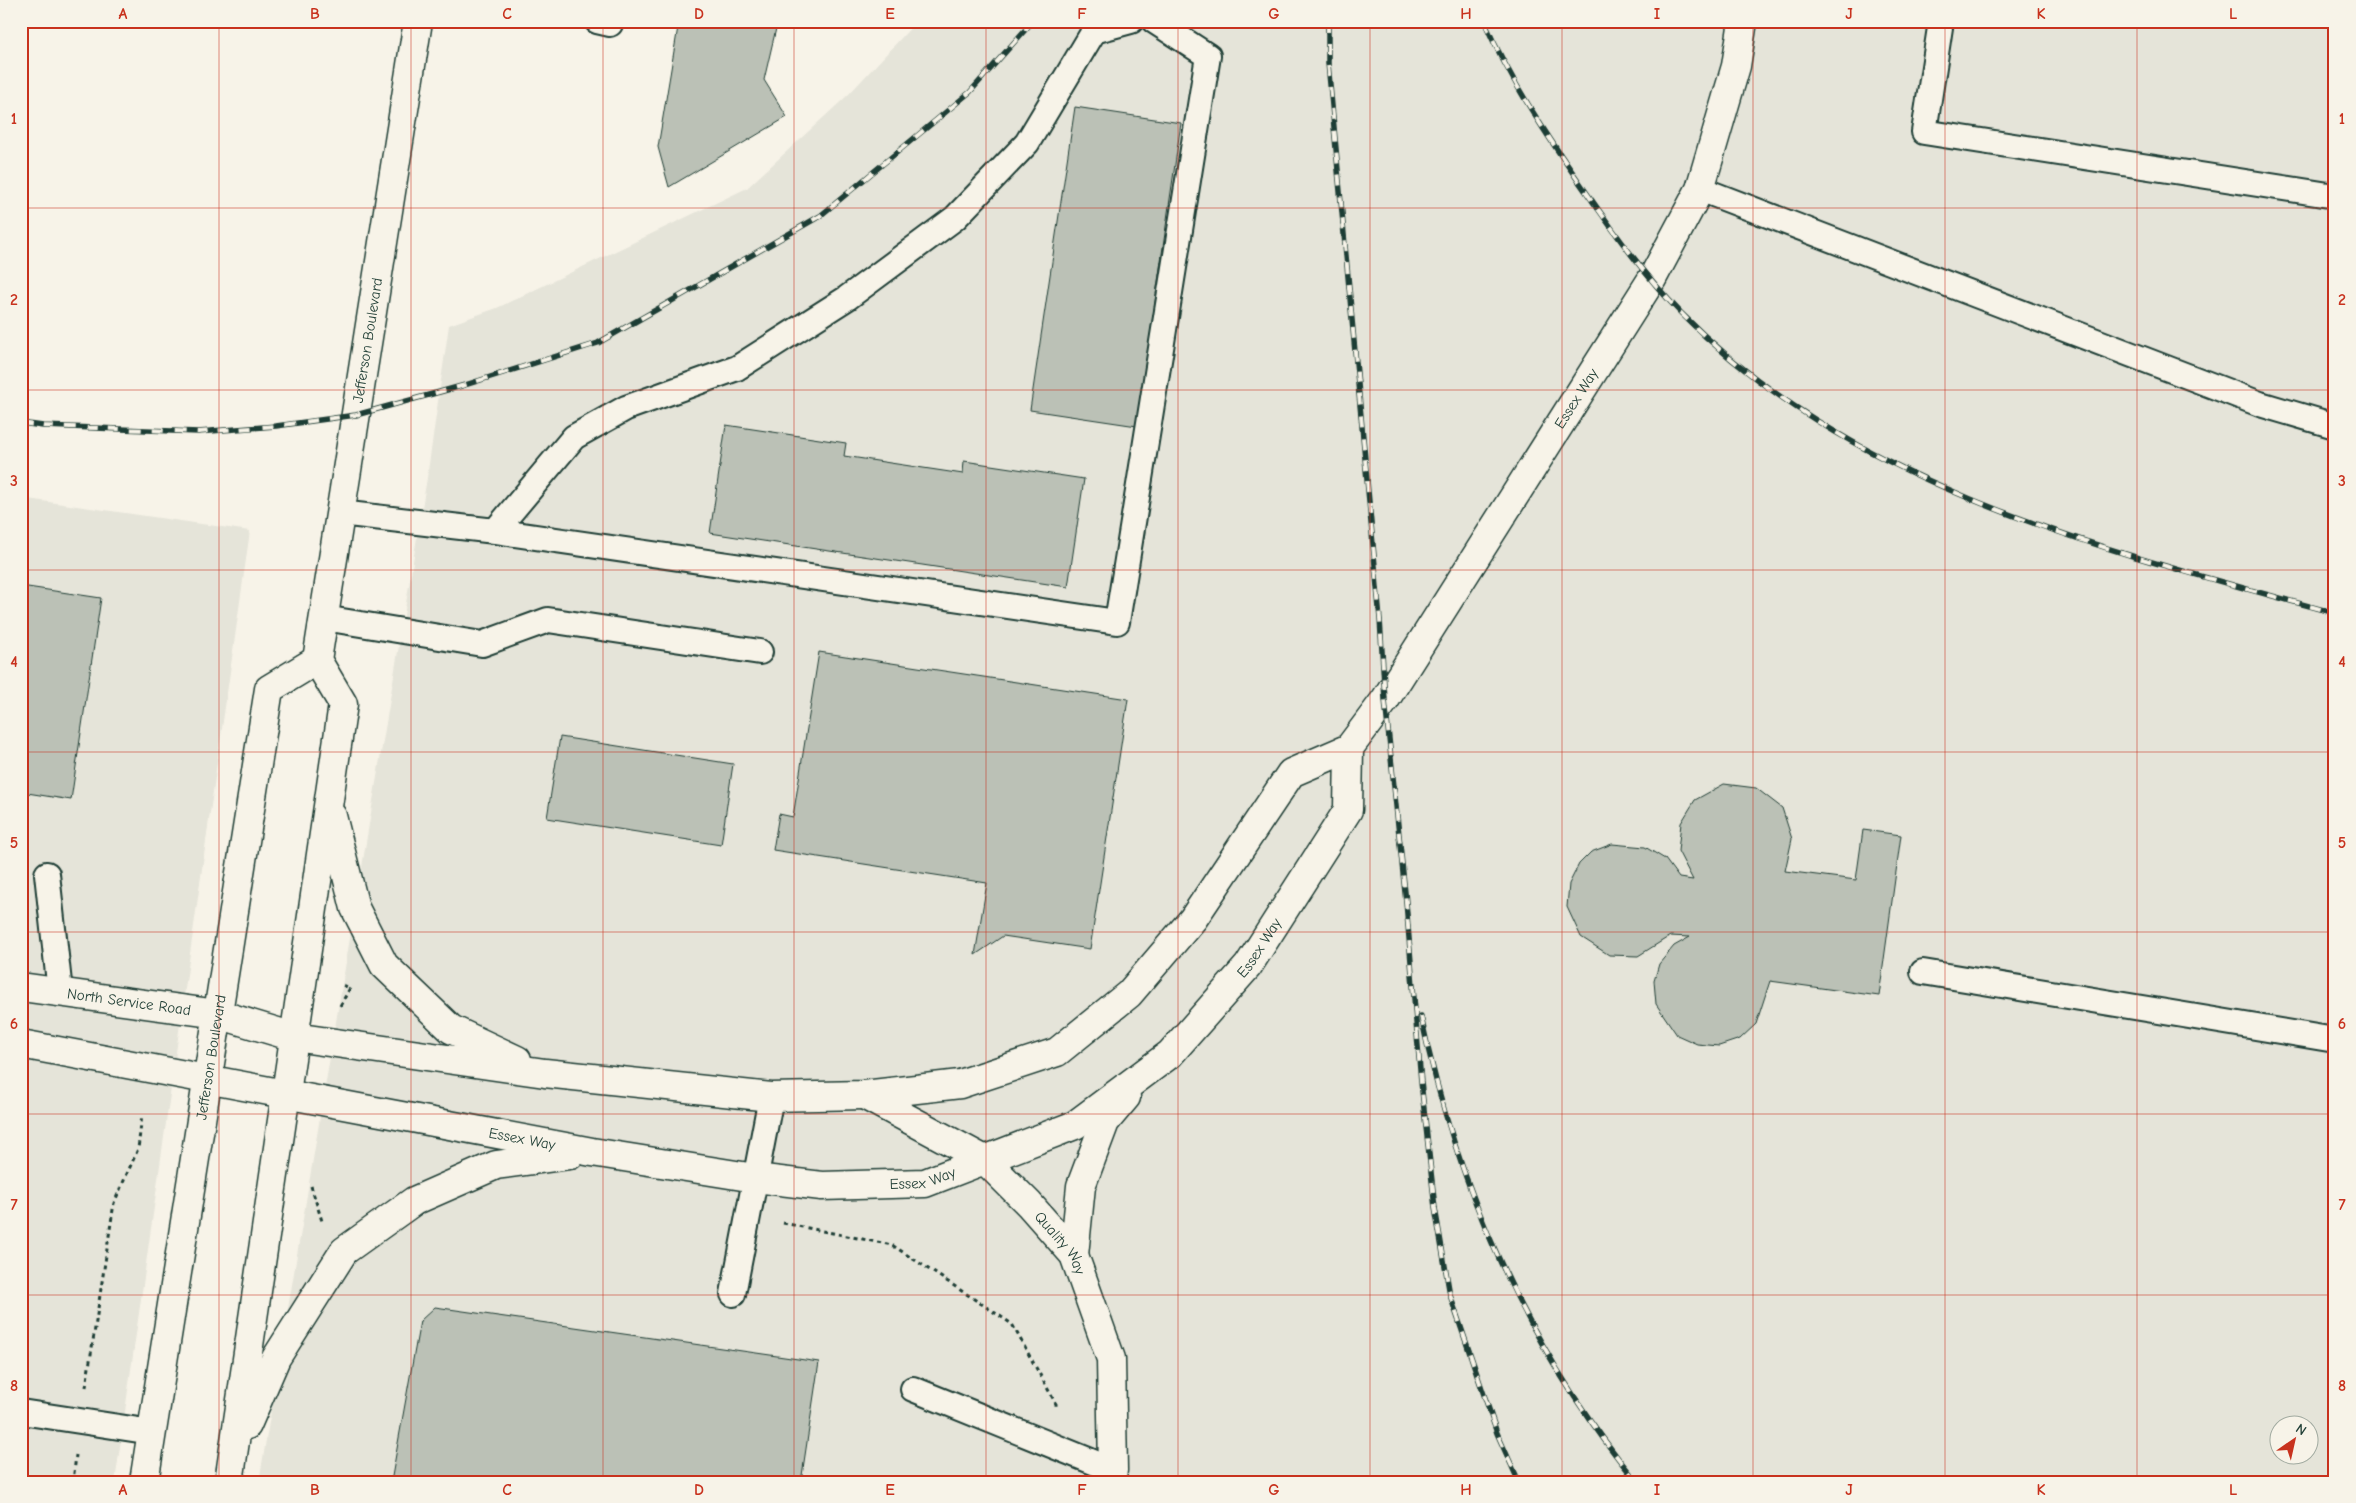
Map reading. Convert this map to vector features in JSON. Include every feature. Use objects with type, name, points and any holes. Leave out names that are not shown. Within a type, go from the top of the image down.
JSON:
[{"type":"street","name":"Jefferson Boulevard","points":[[144,1482],[269,689],[317,660],[418,21]]},
{"type":"street","name":"Essex Way","points":[[294,1037],[545,1073],[771,1097],[864,1095],[960,1084],[1057,1052],[1129,994],[1187,927],[1291,773],[1349,748],[1385,700],[1652,279],[1700,190],[1736,66],[1743,21]]},
{"type":"street","points":[[231,1470],[343,704],[317,660]]},
{"type":"street","name":"Essex Way","points":[[286,1094],[592,1152],[755,1178],[822,1186],[925,1183],[1075,1125],[1170,1054],[1248,966],[1348,810],[1349,748]]},
{"type":"street","points":[[328,803],[355,908],[384,965],[451,1030],[545,1073]]},
{"type":"street","name":"North Service Road","points":[[21,987],[218,1014],[294,1037]]},
{"type":"street","points":[[21,1044],[286,1094]]},
{"type":"street","points":[[1074,1256],[1081,1186],[1105,1122],[1146,1072]]},
{"type":"street","name":"Quality Way","points":[[864,1095],[985,1160],[1030,1204],[1074,1256],[1111,1359],[1112,1476]]},
{"type":"street","points":[[231,1470],[276,1358],[344,1251],[414,1201],[496,1165],[592,1152]]},
{"type":"lane","points":[[494,531],[574,437],[626,408],[737,368],[847,298],[955,218],[1027,143],[1094,32],[1131,21]]},
{"type":"lane","points":[[340,513],[494,531],[1117,622],[1208,56],[1154,21]]},
{"type":"lane","points":[[1941,21],[1924,132],[2335,196]]},
{"type":"lane","points":[[1700,190],[2260,404],[2335,426]]},
{"type":"lane","points":[[324,618],[482,644],[548,620],[760,652]]},
{"type":"lane","points":[[48,874],[60,992]]},
{"type":"lane","points":[[1923,972],[2335,1040]]},
{"type":"lane","points":[[733,1294],[771,1097]]},
{"type":"lane","points":[[913,1389],[1112,1476]]},
{"type":"lane","points":[[21,1412],[152,1432]]},
{"type":"path","points":[[85,1394],[114,1203],[138,1148],[142,1116]]},
{"type":"path","points":[[73,1482],[77,1448]]},
{"type":"shaded area","points":[[917,21],[2335,21],[2335,1482],[259,1482],[427,478],[449,325],[497,308],[747,188],[849,94]]},
{"type":"shaded area","points":[[21,498],[250,531],[115,1482],[21,1482]]},
{"type":"building","points":[[679,21],[760,21],[777,24],[764,80],[787,117],[669,187],[658,147]]},
{"type":"building","points":[[1075,107],[1181,123],[1137,426],[1030,410]]},
{"type":"building","points":[[726,425],[846,443],[844,456],[963,474],[964,461],[1084,479],[1068,587],[710,533]]},
{"type":"building","points":[[21,586],[101,598],[71,800],[21,792]]},
{"type":"building","points":[[819,652],[1128,699],[1090,949],[1003,936],[975,955],[987,883],[773,850],[779,814],[793,817]]},
{"type":"building","points":[[560,737],[733,764],[721,845],[547,818]]},
{"type":"building","points":[[1724,784],[1756,788],[1782,808],[1792,839],[1785,871],[1856,880],[1863,830],[1901,835],[1879,996],[1770,981],[1756,1024],[1740,1039],[1719,1046],[1697,1044],[1677,1035],[1656,1004],[1654,981],[1659,964],[1674,946],[1690,937],[1670,936],[1638,956],[1609,955],[1581,937],[1567,907],[1569,884],[1579,864],[1591,852],[1612,844],[1645,847],[1665,859],[1679,878],[1693,880],[1678,851],[1681,823],[1695,800]]},
{"type":"building","points":[[435,1307],[819,1362],[801,1482],[391,1482],[420,1321]]},
{"type":"railway","points":[[21,423],[43,426],[198,432],[276,426],[356,415],[465,385],[598,343],[820,216],[970,92],[1033,21]]},
{"type":"railway","points":[[1328,21],[1328,63],[1380,619],[1385,700],[1406,902],[1421,1082],[1435,1208],[1450,1295],[1497,1433],[1519,1482]]},
{"type":"railway","points":[[1484,21],[1505,65],[1543,128],[1630,253],[1681,313],[1750,374],[1824,425],[1903,469],[1987,505],[2072,537],[2160,564],[2335,613]]},
{"type":"railway","points":[[1421,1016],[1454,1142],[1475,1203],[1500,1262],[1529,1320],[1561,1376],[1597,1430],[1637,1482]]}]
